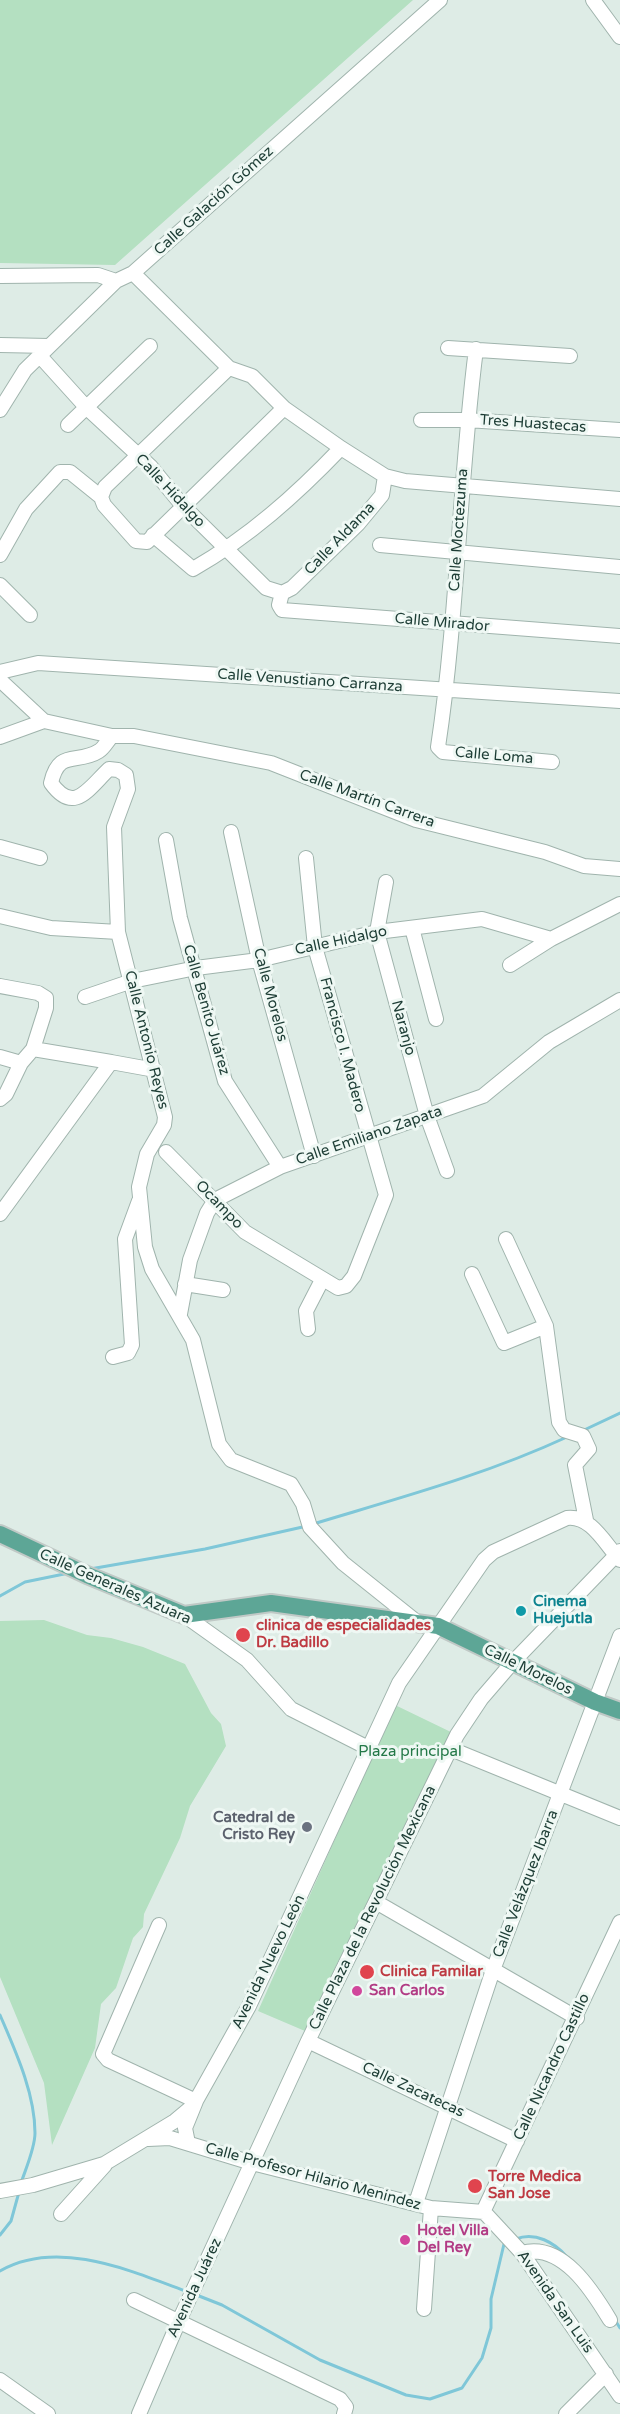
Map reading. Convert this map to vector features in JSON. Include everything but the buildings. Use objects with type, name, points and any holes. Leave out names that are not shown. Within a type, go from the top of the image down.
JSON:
[{"type":"main road","name":"Calle Generales Azuara","points":[[0,1534],[87,1575],[184,1615]]},
{"type":"main road","name":"Calle Morelos","points":[[184,1615],[271,1603],[314,1611],[438,1626],[595,1702],[620,1711]]},
{"type":"street","name":"Calle Galación Gómez","points":[[0,410],[26,370],[116,281],[134,273],[440,0]]},
{"type":"street","points":[[593,0],[620,37]]},
{"type":"street","points":[[134,273],[229,368],[252,376],[284,408],[385,477],[620,499]]},
{"type":"street","points":[[0,276],[98,274],[116,281]]},
{"type":"street","points":[[0,345],[44,351]]},
{"type":"street","points":[[68,425],[150,346]]},
{"type":"street","points":[[448,348],[570,356]]},
{"type":"street","name":"Tres Huastecas","points":[[476,349],[467,420],[620,430]]},
{"type":"street","name":"Calle Hidalgo","points":[[44,351],[86,407],[152,467],[182,505],[267,588],[282,593]]},
{"type":"street","points":[[101,497],[105,487],[229,368]]},
{"type":"street","points":[[148,539],[284,408]]},
{"type":"street","points":[[421,420],[467,420]]},
{"type":"street","name":"Calle Moctezuma","points":[[438,747],[452,624],[467,420]]},
{"type":"street","points":[[0,555],[26,509],[60,472],[65,471],[70,472],[101,497],[104,505],[136,540],[148,539],[193,569],[227,549],[298,492],[340,448]]},
{"type":"street","name":"Calle Aldama","points":[[282,593],[292,588],[357,524],[382,495],[385,477]]},
{"type":"street","points":[[380,545],[620,567]]},
{"type":"street","points":[[0,585],[30,615]]},
{"type":"street","name":"Calle Mirador","points":[[282,593],[279,605],[282,610],[620,636]]},
{"type":"street","name":"Calle Venustiano Carranza","points":[[0,672],[38,663],[620,701]]},
{"type":"street","points":[[0,680],[44,721],[0,737]]},
{"type":"street","name":"Calle Martín Carrera","points":[[44,721],[112,736],[134,736],[271,764],[416,820],[545,852],[584,866],[620,869]]},
{"type":"street","name":"Calle Antonio Reyes","points":[[112,736],[99,751],[66,759],[54,768],[51,783],[61,796],[69,799],[80,797],[109,769],[118,770],[126,775],[128,789],[114,827],[118,932],[155,1070],[165,1117],[164,1125],[147,1154],[139,1187],[145,1247],[152,1269],[193,1340],[219,1444],[231,1460],[291,1484],[303,1504],[310,1527],[343,1563],[418,1623]]},
{"type":"street","name":"Calle Loma","points":[[438,747],[443,752],[552,762]]},
{"type":"street","name":"Calle Morelos","points":[[231,832],[259,960],[314,1156]]},
{"type":"street","name":"Calle Benito Juárez","points":[[166,840],[180,918],[196,968],[225,1081],[280,1167]]},
{"type":"street","points":[[0,847],[40,858]]},
{"type":"street","name":"Francisco I. Madero","points":[[306,858],[315,947],[386,1195],[354,1276],[346,1286],[339,1288]]},
{"type":"street","name":"Naranjo","points":[[386,882],[377,932],[427,1116],[447,1171]]},
{"type":"street","points":[[510,965],[550,939],[620,904]]},
{"type":"street","points":[[0,916],[51,928],[118,932]]},
{"type":"street","name":"Calle Hidalgo","points":[[85,997],[132,981],[196,968],[259,960],[377,932],[482,919],[550,939]]},
{"type":"street","points":[[412,928],[436,1019]]},
{"type":"street","points":[[0,986],[38,993],[45,998],[46,1008],[33,1049],[21,1062],[6,1094],[0,1099]]},
{"type":"street","name":"Calle Emiliano Zapata","points":[[215,1200],[280,1167],[483,1096],[549,1041],[620,1000]]},
{"type":"street","points":[[33,1049],[155,1070]]},
{"type":"street","points":[[0,1057],[21,1062]]},
{"type":"street","points":[[0,1214],[111,1062]]},
{"type":"street","name":"Ocampo","points":[[166,1152],[245,1232],[322,1280],[339,1288]]},
{"type":"street","points":[[113,1357],[128,1353],[132,1345],[125,1239],[140,1199]]},
{"type":"street","points":[[180,1314],[190,1260],[207,1213],[215,1200]]},
{"type":"street","points":[[506,1239],[546,1326],[559,1422],[564,1430],[583,1436],[589,1449],[575,1465],[581,1519],[618,1555]]},
{"type":"street","points":[[472,1274],[504,1343],[546,1326]]},
{"type":"street","points":[[308,1329],[306,1311],[322,1280]]},
{"type":"street","points":[[185,1284],[223,1290]]},
{"type":"street","points":[[438,1626],[484,1560],[493,1552],[567,1518],[581,1519]]},
{"type":"street","name":"Calle Plaza de la Revolución Mexicana","points":[[252,2163],[308,2041],[451,1749],[481,1699],[512,1663],[618,1555]]},
{"type":"street","name":"Calle Generales Azuara","points":[[184,1615],[247,1660],[291,1709],[369,1749]]},
{"type":"street","name":"Avenida Nuevo León","points":[[0,2191],[33,2185],[91,2169],[175,2121],[196,2101],[249,2006],[399,1683],[438,1626]]},
{"type":"street","name":"Calle Velázquez Ibarra","points":[[416,2203],[493,1970],[620,1636]]},
{"type":"street","points":[[451,1749],[620,1818]]},
{"type":"street","points":[[376,1902],[576,2018]]},
{"type":"street","name":"Calle Nicandro Castillo","points":[[484,2212],[620,1922]]},
{"type":"street","points":[[159,1924],[103,2054],[108,2060],[196,2101],[185,2128],[188,2143]]},
{"type":"street","name":"Calle Zacatecas","points":[[308,2041],[517,2141]]},
{"type":"street","name":"Calle Profesor Hilario Menindez","points":[[143,2140],[164,2137],[252,2163],[431,2208],[484,2212]]},
{"type":"street","points":[[61,2214],[108,2161]]},
{"type":"street","name":"Avenida Juárez","points":[[140,2414],[252,2163]]},
{"type":"street","points":[[424,2309],[431,2208]]},
{"type":"street","name":"Avenida San Luis","points":[[484,2212],[521,2251],[620,2396]]},
{"type":"street","points":[[521,2251],[534,2250],[564,2260],[600,2302],[610,2320]]},
{"type":"street","points":[[134,2300],[181,2318],[340,2399],[345,2410]]},
{"type":"street","points":[[566,2414],[606,2374]]},
{"type":"street","points":[[0,2380],[48,2414]]},
{"type":"green space","points":[[0,0],[413,0],[115,265],[0,263]]},
{"type":"green space","points":[[44,1620],[87,1635],[111,1638],[143,1647],[185,1664],[211,1713],[221,1724],[226,1746],[190,1806],[180,1838],[144,1914],[143,1927],[133,1938],[116,1988],[101,2004],[95,2048],[52,2145],[44,2083],[0,1977],[0,1621]]},
{"type":"green space","name":"Plaza principal","points":[[395,1705],[455,1734],[312,2034],[258,2011]]},
{"type":"waterway","points":[[582,1431],[620,1413]]},
{"type":"waterway","points":[[313,1524],[473,1474],[567,1437]]},
{"type":"waterway","points":[[90,1569],[205,1549],[307,1526]]},
{"type":"waterway","points":[[0,1596],[25,1582],[69,1573]]},
{"type":"waterway","points":[[0,2015],[28,2087],[34,2118],[34,2145],[21,2183]]},
{"type":"waterway","points":[[0,2235],[11,2221],[19,2192]]},
{"type":"waterway","points":[[516,2239],[537,2237],[551,2243],[567,2257]]},
{"type":"waterway","points":[[194,2294],[222,2305],[320,2360],[406,2395],[430,2399],[462,2388],[482,2358],[491,2328],[491,2299],[504,2244],[507,2243]]},
{"type":"waterway","points":[[0,2271],[22,2262],[46,2257],[70,2258],[119,2267],[188,2292]]},
{"type":"waterway","points":[[615,2320],[620,2328]]},
{"type":"place","name":"Cinema Huejutla","points":[[521,1611]]},
{"type":"place","name":"clinica de especialidades Dr. Badillo","points":[[243,1635]]},
{"type":"place","name":"Catedral de Cristo Rey","points":[[307,1827]]},
{"type":"place","name":"Clinica Familar","points":[[367,1972]]},
{"type":"place","name":"San Carlos","points":[[357,1991]]},
{"type":"place","name":"Torre Medica San Jose","points":[[475,2186]]},
{"type":"place","name":"Hotel Villa Del Rey","points":[[405,2240]]}]
